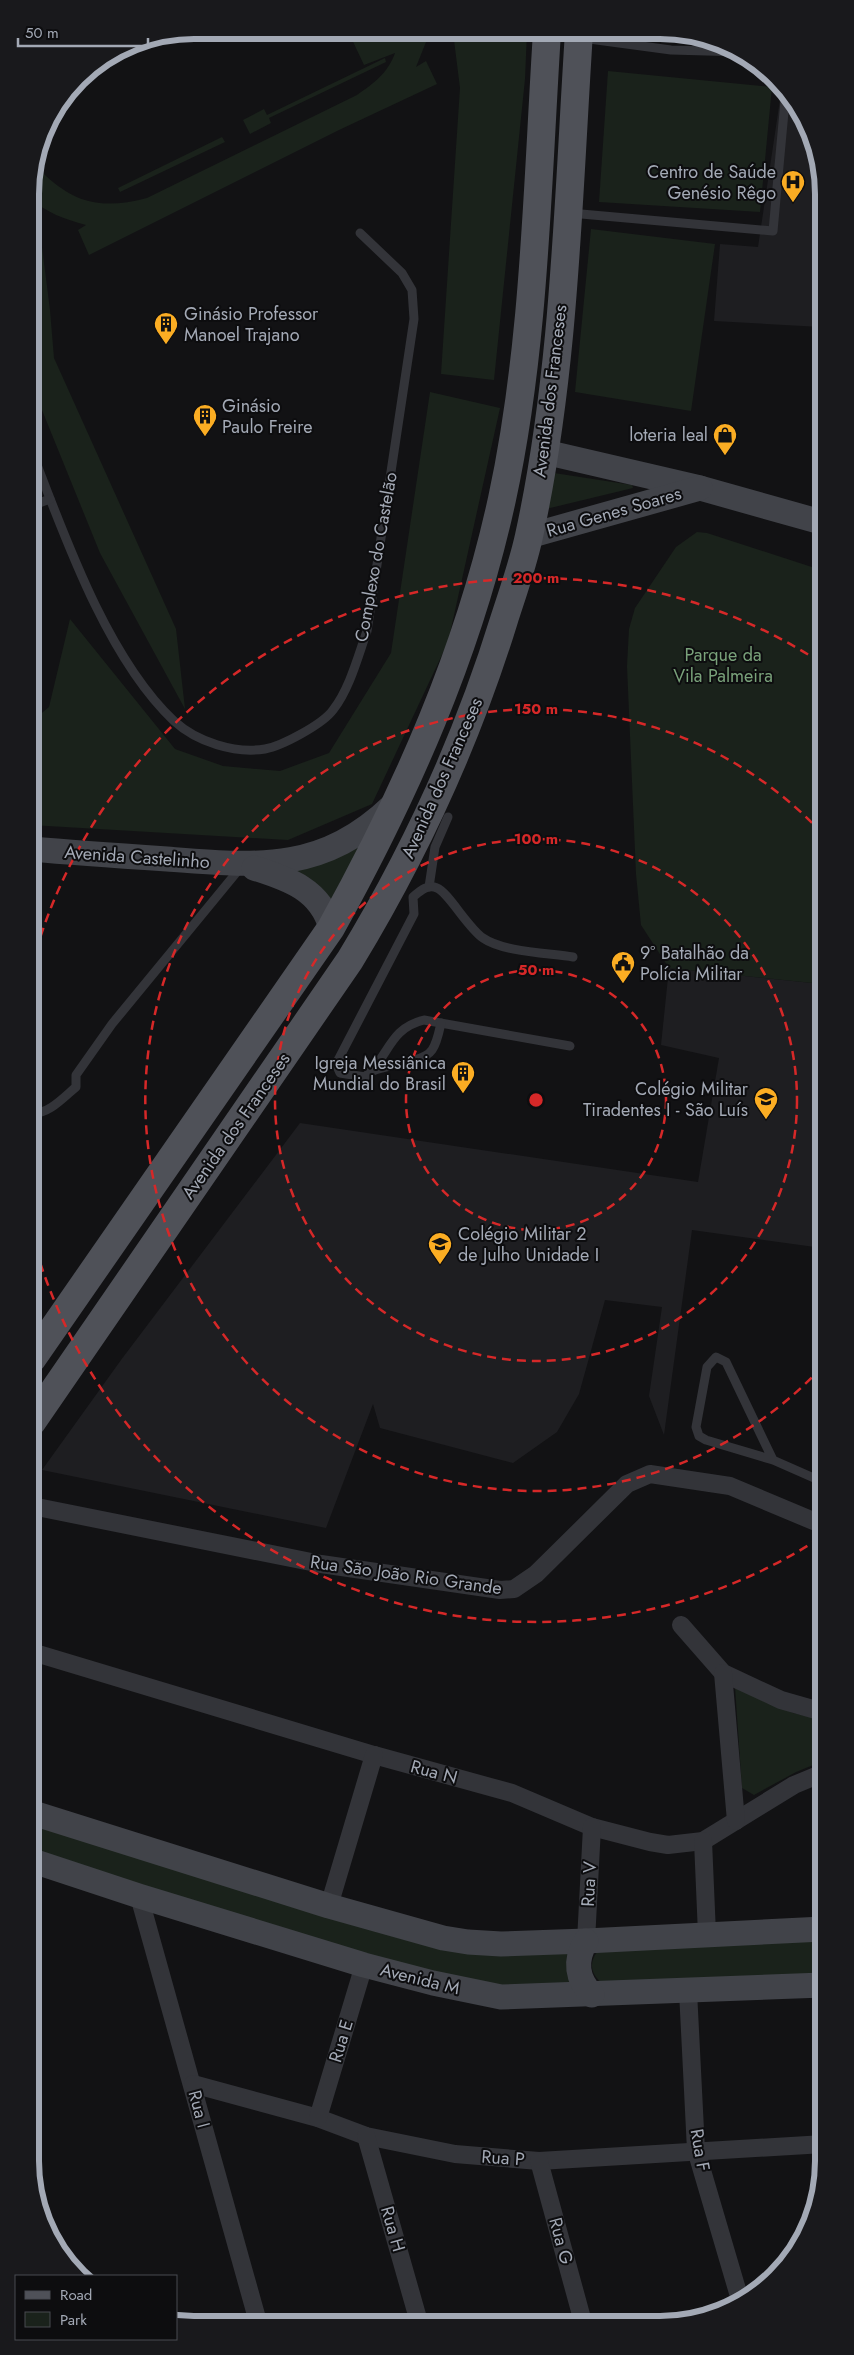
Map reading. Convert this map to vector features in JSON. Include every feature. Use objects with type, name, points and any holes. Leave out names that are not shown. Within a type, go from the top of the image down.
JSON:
[{"type":"main road","name":"Avenida dos Franceses","points":[[39,1349],[331,928],[370,858],[399,799],[448,683],[478,593],[502,496],[517,410],[531,296],[547,39]]},
{"type":"main road","name":"Avenida dos Franceses","points":[[39,1412],[350,960],[403,891],[428,817],[496,649],[529,536],[545,452],[555,369],[568,213],[579,39]]},
{"type":"street","name":"Rua Genes Soares","points":[[545,452],[700,488],[815,520]]},
{"type":"street","name":"Rua Genes Soares","points":[[529,536],[700,488]]},
{"type":"street","name":"Avenida Castelinho","points":[[39,851],[242,864],[278,863],[327,850],[363,831],[399,799]]},
{"type":"street","name":"Avenida Castelinho","points":[[242,864],[290,880],[306,889],[319,901],[331,928]]},
{"type":"street","name":"Rua São João Rio Grande","points":[[39,1507],[321,1564],[474,1588],[514,1589],[536,1574],[627,1484],[650,1474],[730,1486],[815,1522]]},
{"type":"street","points":[[681,1625],[723,1673],[781,1700],[815,1710]]},
{"type":"street","name":"Rua N","points":[[39,1654],[374,1755],[512,1794],[592,1827],[632,1839],[659,1844],[703,1841],[794,1786],[815,1777]]},
{"type":"street","points":[[723,1673],[736,1821]]},
{"type":"street","points":[[329,1906],[374,1755]]},
{"type":"street","points":[[39,1815],[329,1906],[444,1938],[468,1942],[586,1941],[815,1929]]},
{"type":"street","name":"Rua V","points":[[586,1941],[592,1827]]},
{"type":"street","points":[[703,1841],[707,1934]]},
{"type":"street","name":"Avenida M","points":[[39,1862],[139,1896],[364,1965],[433,1983],[501,1997],[688,1992],[815,1985]]},
{"type":"street","name":"Rua I","points":[[139,1896],[256,2316]]},
{"type":"street","points":[[586,1941],[581,1950],[578,1969],[581,1979],[592,1995]]},
{"type":"street","name":"Rua E","points":[[318,2118],[364,1965]]},
{"type":"street","name":"Rua F","points":[[688,1992],[696,2150],[739,2295]]},
{"type":"street","name":"Rua P","points":[[192,2084],[318,2118],[366,2136],[415,2148],[455,2154],[539,2161],[696,2150],[815,2144]]},
{"type":"street","name":"Rua H","points":[[366,2136],[417,2316]]},
{"type":"street","name":"Rua G","points":[[539,2161],[581,2316]]},
{"type":"lane","points":[[623,39],[671,50],[720,51]]},
{"type":"lane","points":[[568,213],[773,231],[785,103]]},
{"type":"lane","name":"Complexo do Castelão","points":[[39,470],[50,499],[114,641],[147,691],[175,722],[203,741],[252,751],[277,747],[300,734],[333,711],[350,678],[368,631],[414,319],[412,290],[402,273],[360,233]]},
{"type":"lane","points":[[39,503],[50,499]]},
{"type":"lane","points":[[428,887],[436,847],[448,817]]},
{"type":"lane","points":[[39,1114],[76,1087],[76,1075],[112,1024],[242,864]]},
{"type":"lane","points":[[570,1046],[424,1020],[402,1028],[372,1071],[365,1077],[340,1073],[336,1064],[414,914],[403,891],[428,887],[442,890],[469,926],[482,938],[495,945],[573,957]]},
{"type":"lane","points":[[372,1071],[420,1058],[432,1051],[442,1023]]},
{"type":"lane","points":[[773,1460],[726,1362],[716,1357],[707,1367],[696,1427],[699,1436],[706,1440],[773,1460],[815,1478]]},
{"type":"shaded area","name":"Centro de Saúde Genésio Rêgo","points":[[780,97],[794,116],[803,135],[812,164],[815,184],[815,327],[714,321],[720,244],[758,247]]},
{"type":"shaded area","name":"Colégio Militar 2 de Julho Unidade I","points":[[669,968],[815,983],[815,1247],[692,1230],[664,1435],[649,1396],[662,1307],[605,1300],[579,1394],[557,1432],[513,1463],[380,1428],[373,1404],[326,1528],[42,1470],[121,1360],[300,1123],[698,1182],[719,1058],[661,1045]]},
{"type":"green space","points":[[352,39],[427,39],[416,67],[426,61],[437,84],[339,130],[89,255],[78,230],[86,225],[56,215],[39,205],[41,171],[60,188],[86,200],[114,204],[147,198],[357,95],[375,82],[384,72],[395,53],[364,65]]},
{"type":"green space","points":[[454,39],[527,39],[525,79],[494,380],[441,374],[460,88]]},
{"type":"green space","points":[[385,58],[386,62],[269,118],[271,123],[250,134],[243,120],[264,109],[267,115]]},
{"type":"green space","points":[[608,71],[772,87],[760,212],[599,202]]},
{"type":"green space","points":[[222,137],[225,142],[120,192],[118,188]]},
{"type":"green space","points":[[591,229],[715,244],[691,411],[575,392]]},
{"type":"green space","points":[[39,236],[41,239],[50,310],[54,358],[176,629],[185,709],[100,553],[39,403]]},
{"type":"green space","points":[[430,392],[500,408],[448,642],[372,804],[288,840],[39,825],[39,715],[49,707],[70,619],[175,749],[223,766],[280,771],[329,753],[391,653]]},
{"type":"green space","points":[[554,473],[632,485],[633,488],[546,509]]},
{"type":"green space","name":"Parque da Vila Palmeira","points":[[697,532],[707,533],[815,568],[815,983],[669,968],[641,925],[636,874],[627,666],[629,629],[635,608],[676,547]]},
{"type":"green space","points":[[362,845],[331,899],[286,866]]},
{"type":"green space","points":[[735,1687],[793,1713],[815,1718],[815,1764],[796,1772],[754,1795],[742,1788]]},
{"type":"green space","points":[[39,1824],[431,1944],[572,1953],[574,1982],[502,1990],[462,1983],[39,1855]]},
{"type":"green space","points":[[815,1939],[815,1975],[605,1986],[595,1975],[592,1966],[597,1952]]},
{"type":"place","name":"Centro de Saúde Genésio Rêgo","points":[[793,203]]},
{"type":"place","name":"Ginásio Professor Manoel Trajano","points":[[166,345]]},
{"type":"place","name":"Ginásio Paulo Freire","points":[[205,437]]},
{"type":"place","name":"loteria leal","points":[[725,456]]},
{"type":"place","name":"9º Batalhão da Polícia Militar","points":[[623,984]]},
{"type":"place","name":"Igreja Messiânica Mundial do Brasil","points":[[463,1094]]},
{"type":"place","name":"Colégio Militar Tiradentes I - São Luís","points":[[766,1120]]},
{"type":"place","name":"Colégio Militar 2 de Julho Unidade I","points":[[440,1265]]}]
